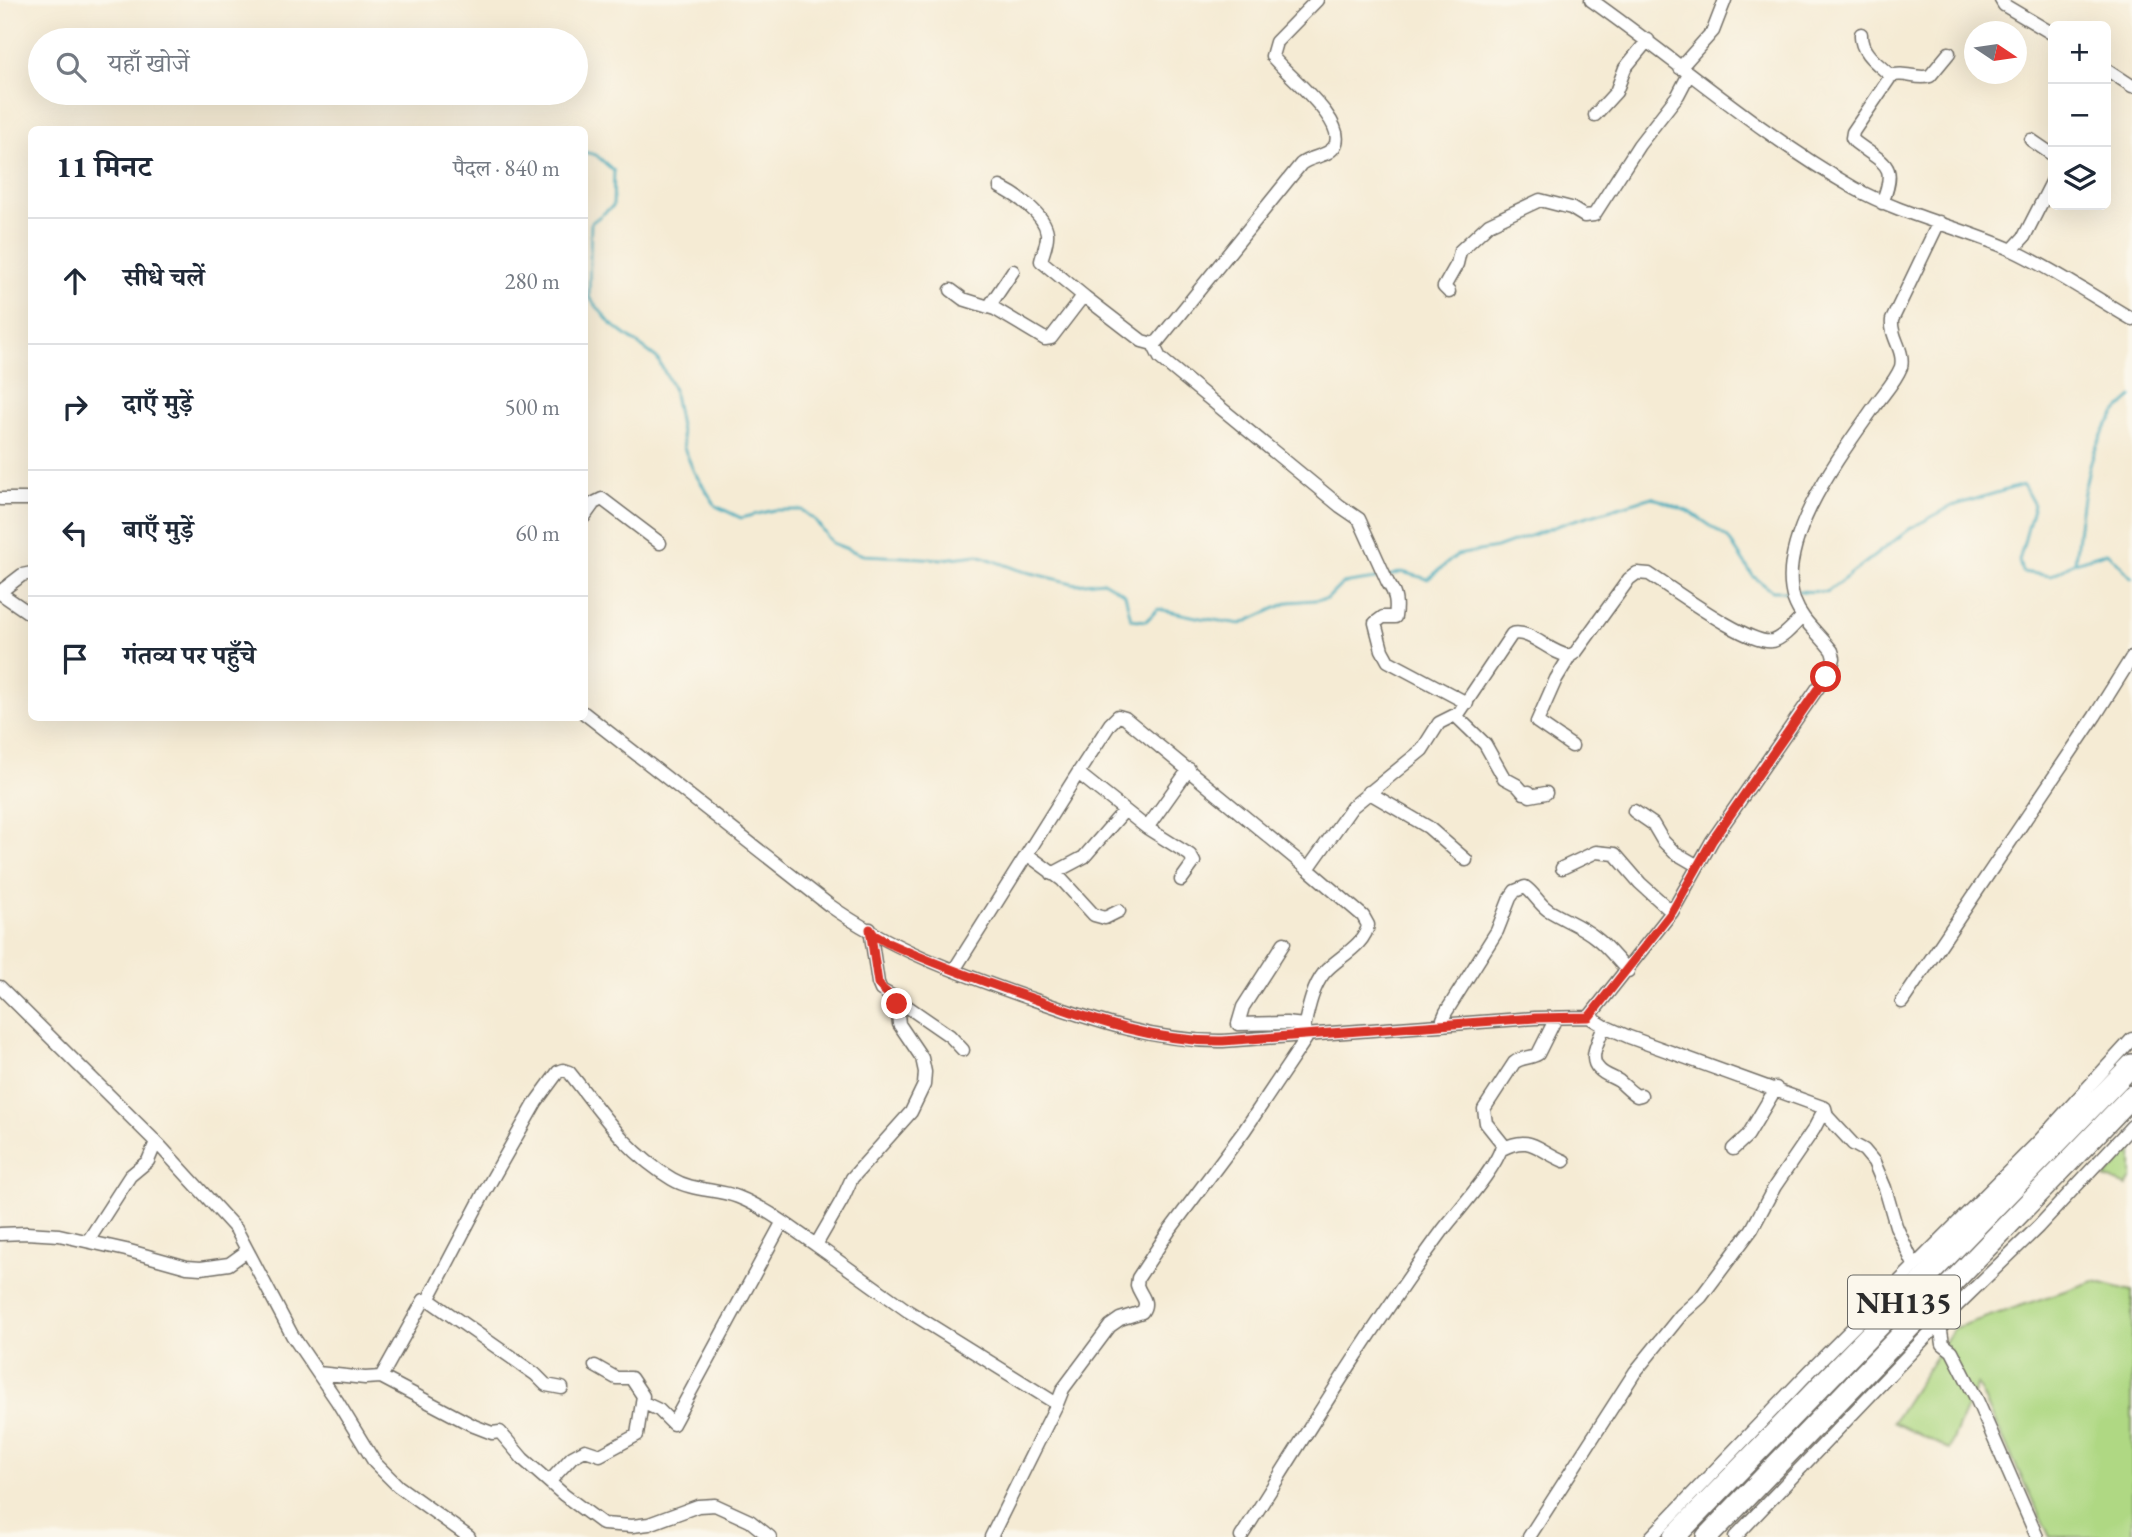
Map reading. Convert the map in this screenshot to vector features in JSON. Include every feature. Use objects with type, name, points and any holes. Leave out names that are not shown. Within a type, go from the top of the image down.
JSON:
[{"type":"highway","name":"NH135","points":[[1675,1537],[2132,1065]]},
{"type":"highway","name":"NH135","points":[[1707,1537],[2132,1097]]},
{"type":"street","points":[[1000,187],[1009,191],[1041,219],[1048,238],[1041,261],[1142,341],[1153,344],[1301,164],[1309,158],[1332,150],[1337,143],[1337,134],[1322,108],[1272,56],[1276,42],[1317,0]]},
{"type":"street","points":[[1591,0],[1807,159],[1882,203],[2012,250],[2132,319]]},
{"type":"street","points":[[1449,292],[1444,287],[1457,264],[1460,251],[1489,224],[1540,200],[1571,208],[1584,216],[1594,215],[1639,145],[1678,95],[1685,71],[1713,31],[1725,0]]},
{"type":"street","points":[[2001,0],[2004,5],[2048,31]]},
{"type":"street","points":[[1861,34],[1860,43],[1864,50],[1891,76]]},
{"type":"street","points":[[1595,115],[1616,92],[1625,68],[1648,40]]},
{"type":"street","points":[[1882,203],[1891,180],[1888,167],[1855,142],[1852,135],[1891,76],[1930,76],[1950,53]]},
{"type":"street","points":[[2111,72],[2132,86]]},
{"type":"street","points":[[2031,140],[2048,152]]},
{"type":"street","points":[[2012,250],[2024,237],[2048,190]]},
{"type":"street","points":[[1589,1017],[1672,912],[1712,841],[1831,669],[1834,658],[1832,651],[1802,617],[1794,599],[1791,584],[1795,552],[1801,531],[1827,477],[1901,368],[1902,354],[1891,327],[1892,320],[1939,222]]},
{"type":"street","points":[[990,307],[1013,271]]},
{"type":"street","points":[[951,289],[973,304],[990,307],[1047,340],[1085,297]]},
{"type":"street","points":[[1153,344],[1160,358],[1359,519],[1394,591],[1397,604],[1395,617],[1383,617],[1375,623],[1388,661],[1430,684],[1449,691],[1467,703]]},
{"type":"street","points":[[0,499],[28,499]]},
{"type":"street","points":[[588,511],[594,503],[602,499],[660,543]]},
{"type":"street","points":[[1572,746],[1536,722],[1570,656],[1576,652],[1629,579],[1637,573],[1650,574],[1732,627],[1759,640],[1774,641],[1781,638],[1802,617]]},
{"type":"street","points":[[28,574],[22,575],[0,592],[28,612]]},
{"type":"street","points":[[1308,869],[1352,807],[1422,750],[1439,723],[1456,716],[1512,634],[1523,633],[1556,653],[1570,656]]},
{"type":"street","points":[[1902,1002],[2132,657]]},
{"type":"street","points":[[588,716],[829,905],[850,920],[870,929],[874,935],[888,943],[957,966],[1078,1014],[1153,1036],[1200,1041],[1305,1032],[1589,1017],[1604,1026],[1668,1052],[1776,1088],[1825,1108]]},
{"type":"street","points":[[957,966],[1078,773],[1118,716],[1125,718],[1189,769],[1363,916],[1368,925],[1365,935],[1323,974],[1315,990],[1305,1032],[1244,1131],[1169,1231],[1138,1278],[1138,1289],[1145,1299],[1145,1308],[1142,1312],[1119,1319],[1110,1325],[1063,1389],[991,1537]]},
{"type":"street","points":[[1456,716],[1486,744],[1504,778],[1517,785],[1524,793],[1529,792],[1531,796],[1546,793]]},
{"type":"street","points":[[1147,828],[1189,769]]},
{"type":"street","points":[[1078,773],[1147,828],[1189,855],[1194,862],[1181,880]]},
{"type":"street","points":[[1368,792],[1428,827],[1466,860]]},
{"type":"street","points":[[1052,874],[1084,857],[1124,811]]},
{"type":"street","points":[[1634,811],[1653,824],[1663,841],[1674,852],[1698,866]]},
{"type":"street","points":[[1562,868],[1596,852],[1613,853],[1640,883],[1672,912]]},
{"type":"street","points":[[1028,855],[1076,893],[1094,915],[1105,918],[1119,911]]},
{"type":"street","points":[[1444,1025],[1446,1012],[1497,931],[1510,898],[1515,891],[1525,887],[1532,892],[1535,900],[1549,910],[1598,939],[1628,971]]},
{"type":"street","points":[[870,929],[881,990],[950,1036],[963,1049]]},
{"type":"street","points":[[1284,943],[1243,1007],[1238,1024],[1286,1023],[1305,1032]]},
{"type":"street","points":[[0,986],[156,1142],[236,1229],[292,1335],[384,1474],[469,1537]]},
{"type":"street","points":[[816,1245],[852,1178],[911,1112],[924,1085],[922,1058],[899,1024],[897,1004],[892,996]]},
{"type":"street","points":[[1502,1149],[1499,1138],[1484,1119],[1484,1109],[1514,1063],[1519,1058],[1538,1054],[1556,1017]]},
{"type":"street","points":[[1604,1026],[1594,1054],[1595,1064],[1598,1069],[1619,1081],[1631,1092],[1637,1096],[1641,1095]]},
{"type":"street","points":[[1651,1537],[1810,1371],[2038,1142],[2132,1039]]},
{"type":"street","points":[[381,1377],[424,1300],[429,1297],[536,1102],[560,1070],[569,1072],[612,1129],[643,1159],[660,1171],[682,1184],[741,1198],[816,1245],[908,1311],[1057,1404]]},
{"type":"street","points":[[1733,1149],[1748,1135],[1776,1088]]},
{"type":"street","points":[[1825,1108],[1827,1116],[1874,1162],[1896,1226],[1914,1265]]},
{"type":"street","points":[[1529,1537],[1626,1385],[1681,1315],[1701,1297],[1752,1229],[1775,1186],[1825,1108]]},
{"type":"street","points":[[1735,1537],[1939,1316],[2038,1227],[2132,1126]]},
{"type":"street","points":[[88,1241],[130,1177],[148,1161],[156,1142]]},
{"type":"street","points":[[1241,1537],[1340,1378],[1441,1232],[1497,1160],[1502,1149],[1513,1143],[1525,1142],[1564,1161]]},
{"type":"street","points":[[642,1402],[659,1410],[673,1424],[782,1223]]},
{"type":"street","points":[[0,1234],[41,1233],[88,1241],[194,1268],[229,1264],[247,1251]]},
{"type":"street","points":[[429,1297],[432,1302],[536,1374],[546,1385],[562,1388]]},
{"type":"street","points":[[1939,1316],[1943,1344],[1952,1351],[1977,1400],[2037,1537]]},
{"type":"street","points":[[550,1481],[578,1453],[585,1450],[600,1455],[634,1438],[638,1431],[643,1396],[633,1380],[616,1378],[595,1366]]},
{"type":"street","points":[[318,1373],[381,1377],[474,1426],[492,1433],[500,1432],[523,1459],[603,1524],[649,1524],[698,1506],[716,1505],[750,1521],[770,1537]]},
{"type":"green space","points":[[2132,1149],[2132,1179],[2127,1186],[2105,1178]]},
{"type":"green space","points":[[2094,1281],[2132,1291],[2132,1537],[2050,1537],[1977,1384],[1949,1449],[1893,1422],[1954,1328]]},
{"type":"waterway","points":[[588,153],[596,155],[614,171],[613,206],[591,223],[589,297],[611,324],[657,358],[673,388],[684,448],[694,472],[716,506],[741,518],[774,510],[802,510],[815,520],[832,543],[863,555],[942,559],[978,555],[1019,570],[1076,584],[1103,581],[1125,594],[1131,619],[1146,621],[1158,609],[1241,624],[1289,602],[1327,599],[1342,584],[1382,578]]},
{"type":"waterway","points":[[2075,561],[2083,495],[2095,451],[2116,413],[2132,397]]},
{"type":"waterway","points":[[1798,591],[1827,592],[1911,528],[1952,506],[2023,485],[2034,505],[2019,561],[2022,572],[2051,576],[2075,562],[2108,552],[2132,578]]},
{"type":"waterway","points":[[1389,576],[1402,572],[1428,579],[1457,555],[1496,548],[1568,522],[1652,497],[1692,513],[1728,538],[1753,576],[1772,591],[1788,591]]},
{"type":"route","points":[[897,1004],[892,996],[881,990],[878,983],[870,929],[874,935],[888,943],[986,982],[1101,1022],[1153,1036],[1223,1041],[1535,1018],[1589,1017],[1672,912],[1712,841],[1826,677]]}]
